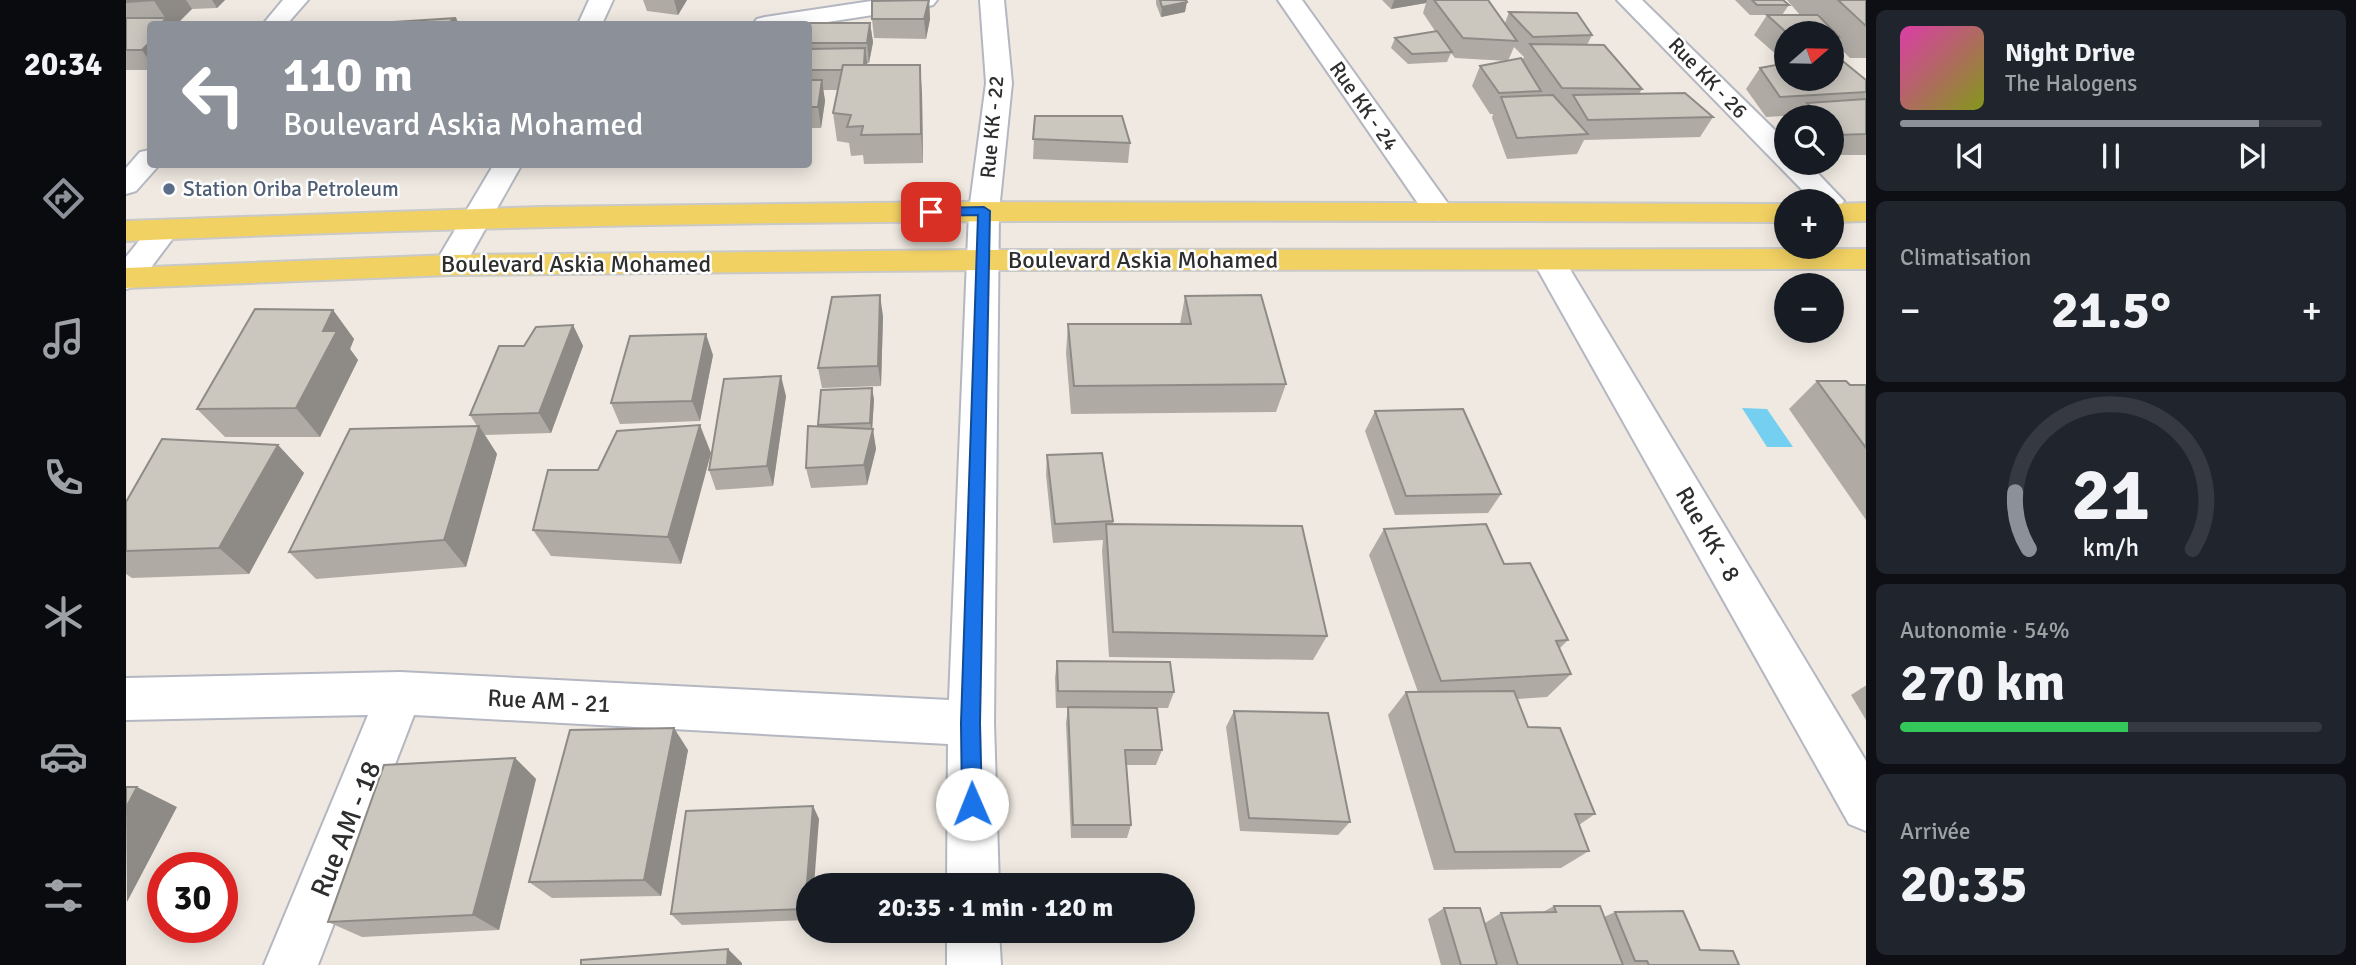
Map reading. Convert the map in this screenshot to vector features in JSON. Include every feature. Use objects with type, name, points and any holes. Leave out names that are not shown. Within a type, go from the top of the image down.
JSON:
[{"type":"main road","name":"Boulevard Askia Mohamed","points":[[126,232],[479,217],[984,211],[1774,213]]},
{"type":"main road","name":"Boulevard Askia Mohamed","points":[[126,278],[450,265],[984,260],[1866,259]]},
{"type":"street","points":[[278,21],[296,0]]},
{"type":"street","points":[[591,21],[601,0]]},
{"type":"street","points":[[785,21],[925,0]]},
{"type":"street","name":"Rue KK - 22","points":[[973,873],[971,723],[984,211],[999,83],[992,0]]},
{"type":"street","name":"Rue KK - 24","points":[[1290,0],[1440,212]]},
{"type":"street","name":"Rue KK - 26","points":[[1629,0],[1642,10],[1774,145]]},
{"type":"street","points":[[126,184],[147,161]]},
{"type":"street","points":[[450,265],[506,168]]},
{"type":"street","points":[[1804,175],[1819,189]]},
{"type":"street","points":[[126,278],[165,229]]},
{"type":"street","name":"Rue KK - 8","points":[[1549,261],[1866,807]]},
{"type":"street","name":"Rue AM - 21","points":[[126,699],[401,693],[971,723]]},
{"type":"street","name":"Rue AM - 18","points":[[291,965],[401,693]]},
{"type":"street","points":[[974,943],[974,965]]},
{"type":"water","points":[[1742,408],[1767,409],[1793,447],[1767,447]]},
{"type":"building","points":[[929,0],[924,19],[872,19],[872,1]]},
{"type":"building","points":[[1160,0],[1186,0],[1187,2],[1162,7]]},
{"type":"building","points":[[1434,0],[1488,0],[1517,41],[1463,38]]},
{"type":"building","points":[[1752,0],[1783,0],[1789,5],[1757,5]]},
{"type":"building","points":[[1838,0],[1866,0],[1866,26]]},
{"type":"building","points":[[1509,12],[1577,13],[1592,35],[1533,37]]},
{"type":"building","points":[[1767,15],[1818,15],[1824,21],[1774,21]]},
{"type":"building","points":[[126,18],[167,18],[164,21],[147,21],[147,45],[142,50],[126,50]]},
{"type":"building","points":[[456,18],[451,21],[410,21]]},
{"type":"building","points":[[812,23],[870,23],[867,43],[812,43]]},
{"type":"building","points":[[1437,31],[1452,52],[1412,54],[1395,38]]},
{"type":"building","points":[[1530,44],[1604,45],[1642,89],[1562,88]]},
{"type":"building","points":[[865,48],[864,65],[843,65],[842,70],[812,70],[812,49]]},
{"type":"building","points":[[1521,58],[1541,91],[1499,93],[1480,66]]},
{"type":"building","points":[[1844,62],[1866,80],[1866,92],[1780,97],[1776,91],[1844,91]]},
{"type":"building","points":[[843,65],[920,65],[921,134],[861,135],[863,126],[847,127],[851,115],[833,113]]},
{"type":"building","points":[[1774,65],[1774,88],[1760,68]]},
{"type":"building","points":[[812,80],[822,80],[818,107],[812,107]]},
{"type":"building","points":[[1685,93],[1713,117],[1588,120],[1573,95]]},
{"type":"building","points":[[1553,95],[1588,134],[1517,138],[1501,97]]},
{"type":"building","points":[[1866,99],[1866,134],[1844,135],[1844,105],[1807,103]]},
{"type":"building","points":[[1035,116],[1122,116],[1130,143],[1033,139]]},
{"type":"building","points":[[880,295],[878,366],[818,368],[832,297]]},
{"type":"building","points":[[1261,295],[1286,384],[1074,386],[1068,324],[1191,324],[1185,296]]},
{"type":"building","points":[[255,309],[333,310],[323,331],[337,331],[296,408],[197,409]]},
{"type":"building","points":[[573,325],[539,413],[470,415],[499,346],[524,346],[536,327]]},
{"type":"building","points":[[706,334],[692,401],[611,403],[630,336]]},
{"type":"building","points":[[781,376],[767,466],[709,470],[724,379]]},
{"type":"building","points":[[1817,381],[1846,381],[1850,385],[1866,385],[1866,448]]},
{"type":"building","points":[[872,388],[870,423],[818,425],[821,390]]},
{"type":"building","points":[[1463,409],[1501,494],[1406,496],[1375,411]]},
{"type":"building","points":[[700,425],[668,537],[533,530],[548,470],[598,470],[617,431]]},
{"type":"building","points":[[479,426],[444,540],[289,552],[350,429]]},
{"type":"building","points":[[808,426],[873,429],[864,465],[806,468]]},
{"type":"building","points":[[162,439],[278,445],[219,548],[126,551],[126,502]]},
{"type":"building","points":[[1102,453],[1113,521],[1055,524],[1047,455]]},
{"type":"building","points":[[1106,524],[1302,526],[1327,636],[1113,632]]},
{"type":"building","points":[[1486,524],[1504,564],[1530,563],[1568,640],[1556,641],[1571,674],[1441,681],[1384,529]]},
{"type":"building","points":[[1057,661],[1170,662],[1174,692],[1058,691]]},
{"type":"building","points":[[1514,691],[1528,727],[1560,728],[1595,814],[1575,814],[1589,851],[1455,852],[1406,692]]},
{"type":"building","points":[[1068,707],[1157,708],[1162,750],[1125,750],[1131,825],[1073,825]]},
{"type":"building","points":[[1234,711],[1328,713],[1350,822],[1249,818]]},
{"type":"building","points":[[674,728],[644,880],[529,882],[570,730]]},
{"type":"building","points":[[515,758],[473,915],[328,922],[384,765]]},
{"type":"building","points":[[126,787],[137,787],[126,808]]},
{"type":"building","points":[[813,806],[808,873],[796,873],[796,909],[671,914],[686,811]]},
{"type":"building","points":[[1554,906],[1600,906],[1623,965],[1518,965],[1501,913],[1556,912]]},
{"type":"building","points":[[1444,908],[1480,908],[1497,965],[1461,965]]},
{"type":"building","points":[[1683,911],[1700,950],[1733,951],[1739,965],[1649,965],[1647,961],[1635,961],[1615,912]]},
{"type":"building","points":[[728,949],[727,965],[581,965],[581,960]]},
{"type":"place","name":"Station Oriba Petroleum","points":[[169,189]]},
{"type":"route","points":[[931,212],[984,211],[971,723],[972,804]]}]
